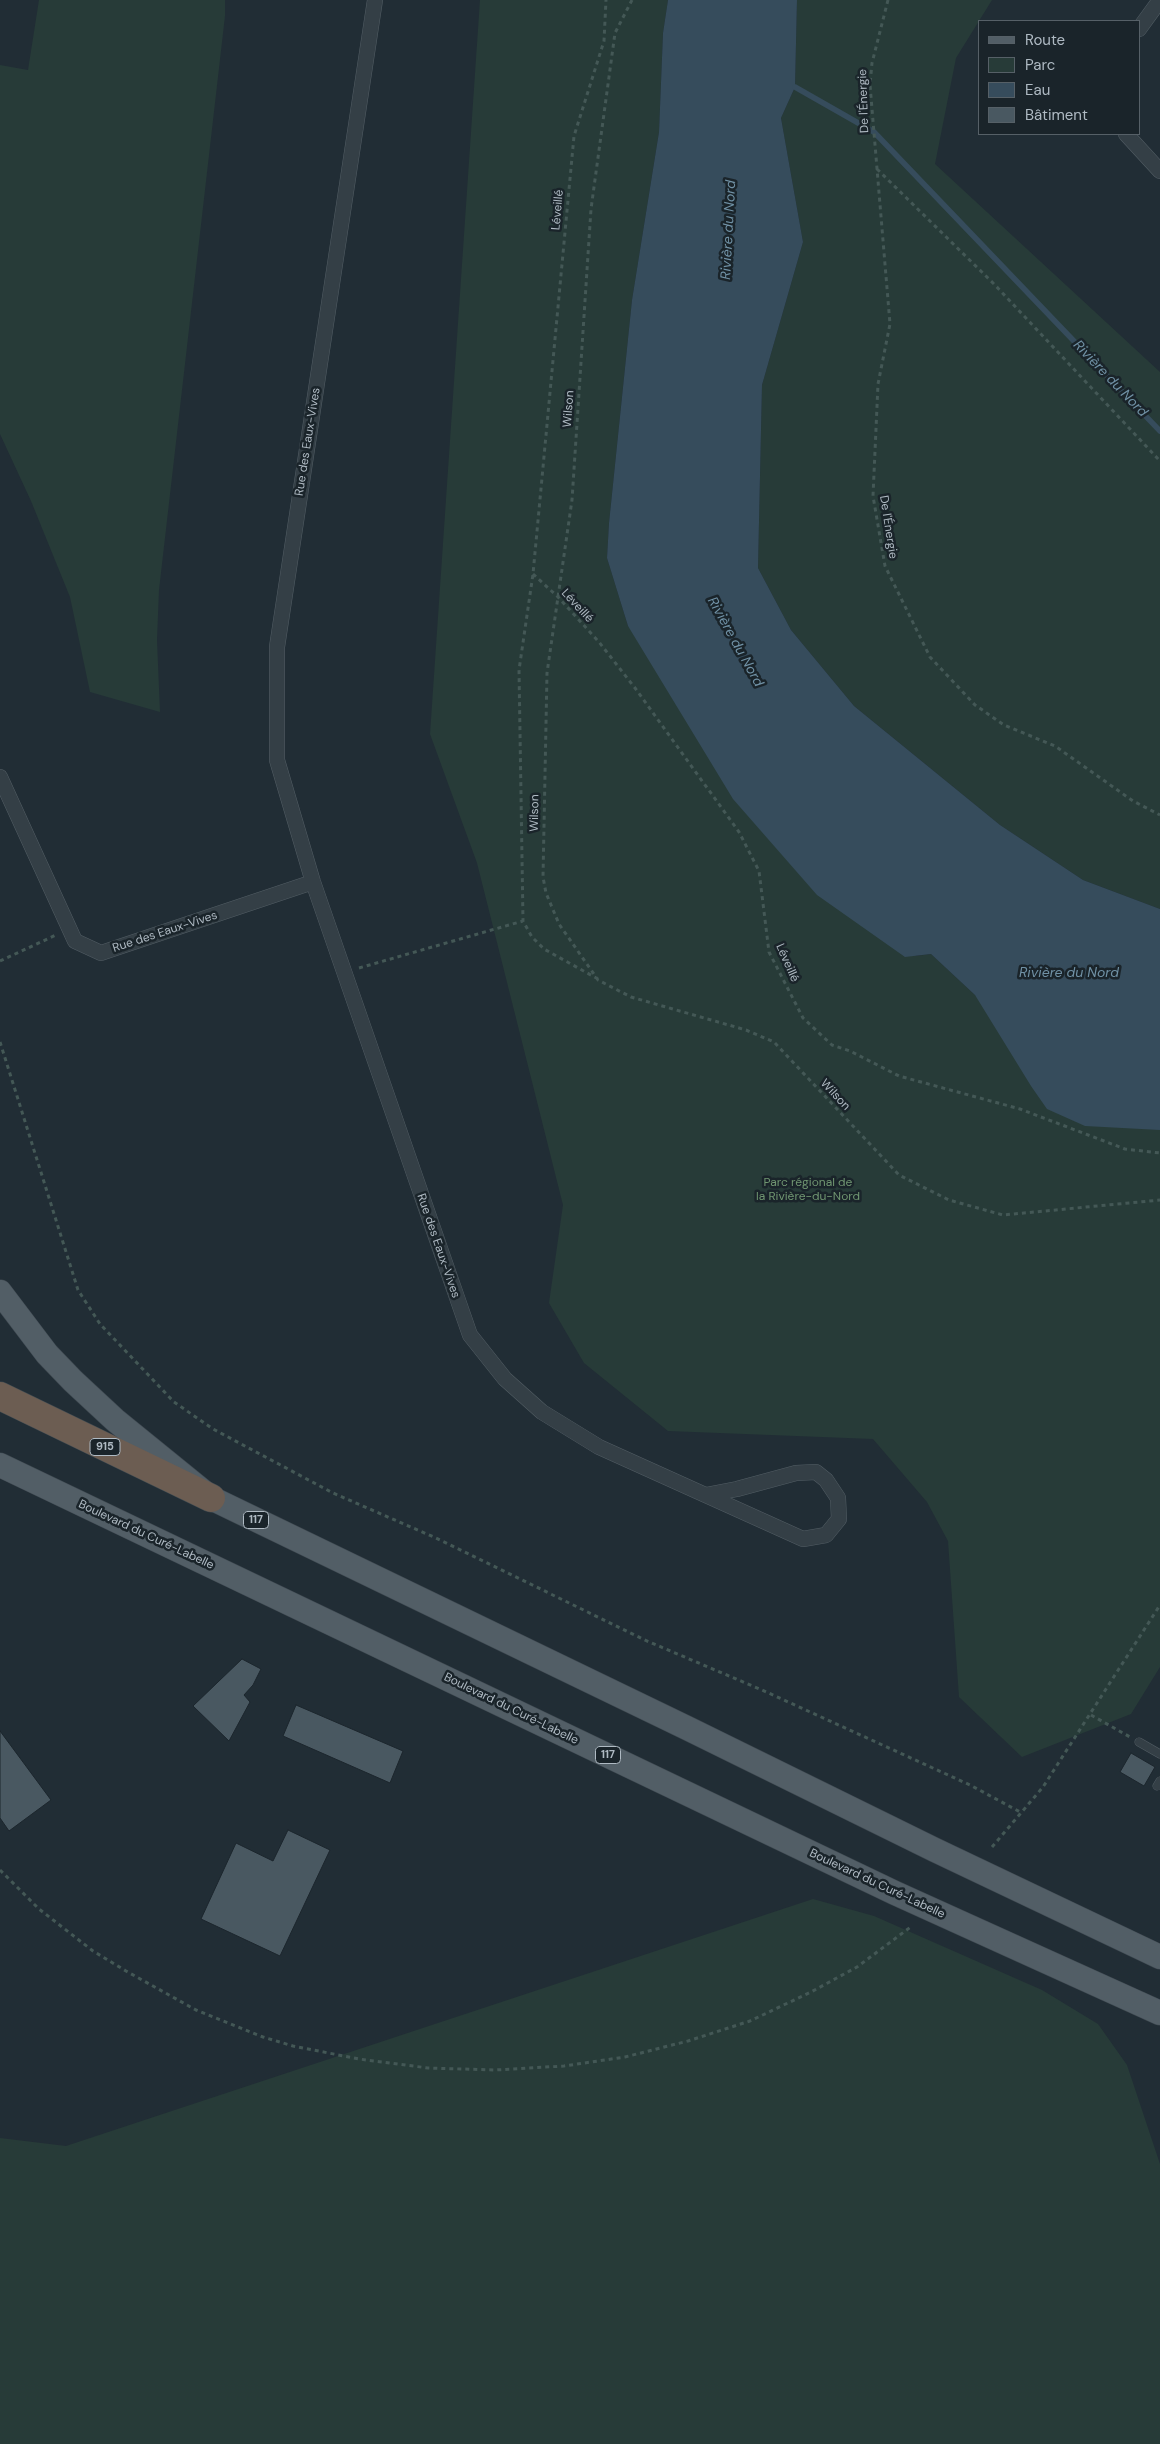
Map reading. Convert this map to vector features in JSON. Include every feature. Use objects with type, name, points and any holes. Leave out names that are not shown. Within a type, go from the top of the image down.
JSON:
[{"type":"highway","name":"915","points":[[0,1396],[211,1498]]},
{"type":"main road","points":[[0,1292],[47,1354],[73,1381],[116,1420],[211,1498]]},
{"type":"main road","name":"Boulevard du Curé-Labelle","points":[[0,1465],[895,1893],[1160,2014]]},
{"type":"main road","name":"117","points":[[211,1498],[1160,1957]]},
{"type":"street","name":"Rue des Eaux-Vives","points":[[375,0],[277,647],[277,760],[313,882],[470,1335],[505,1379],[542,1412],[599,1447],[804,1539],[826,1535],[839,1519],[838,1498],[826,1480],[816,1472],[796,1474],[737,1490],[706,1495]]},
{"type":"street","points":[[1140,28],[1160,0]]},
{"type":"street","points":[[1127,135],[1160,171]]},
{"type":"street","name":"Rue des Eaux-Vives","points":[[0,777],[75,942],[101,953],[313,882]]},
{"type":"lane","points":[[1139,1742],[1160,1754]]},
{"type":"path","name":"Léveillé","points":[[523,921],[520,670],[533,574],[574,136],[604,41],[606,0]]},
{"type":"path","name":"Wilson","points":[[632,0],[614,33],[591,209],[572,500],[548,673],[543,877],[546,893],[560,924],[598,980],[631,997],[746,1030],[774,1042],[899,1175],[948,1200],[1003,1214],[1160,1200]]},
{"type":"path","name":"De l'Énergie","points":[[888,0],[872,63],[870,85],[890,324],[878,384],[873,496],[885,566],[930,657],[975,705],[1004,725],[1055,746],[1133,801],[1160,815]]},
{"type":"path","points":[[877,169],[994,284],[1160,461]]},
{"type":"path","name":"Léveillé","points":[[533,574],[558,597],[599,642],[635,688],[739,832],[759,872],[769,952],[803,1018],[832,1045],[850,1051],[899,1076],[1020,1109],[1125,1149],[1160,1153]]},
{"type":"path","points":[[344,972],[523,921],[532,937],[544,949],[598,980]]},
{"type":"path","points":[[0,961],[70,930]]},
{"type":"path","points":[[0,1042],[78,1290],[100,1324],[174,1402],[229,1438],[333,1493],[436,1538],[647,1641],[762,1690],[970,1785],[1022,1814]]},
{"type":"path","points":[[992,1846],[1022,1814],[1091,1715],[1160,1605]]},
{"type":"path","points":[[1091,1715],[1128,1736]]},
{"type":"path","points":[[0,1870],[39,1909],[94,1951],[133,1976],[196,2010],[255,2034],[293,2046],[394,2064],[445,2069],[495,2070],[564,2066],[625,2057],[688,2042],[750,2021],[812,1992],[865,1961],[912,1926]]},
{"type":"green space","points":[[39,0],[225,0],[225,16],[159,590],[157,640],[160,712],[90,692],[70,597],[31,501],[0,434],[0,65],[28,70]]},
{"type":"green space","name":"Parc régional de la Rivière-du-Nord","points":[[480,0],[668,0],[663,33],[659,132],[632,300],[609,523],[607,558],[628,626],[916,956],[931,954],[975,995],[1160,1130],[1160,1667],[1131,1714],[1022,1757],[959,1697],[948,1541],[927,1502],[873,1439],[668,1431],[584,1363],[549,1303],[563,1205],[477,863],[430,734]]},
{"type":"green space","points":[[797,0],[992,0],[956,58],[935,164],[1160,372],[1160,909],[1083,880],[1000,825],[854,706],[791,630],[758,568],[762,385],[803,242],[781,118],[795,87]]},
{"type":"green space","points":[[813,1899],[874,1916],[1042,1990],[1098,2024],[1127,2065],[1160,2164],[1160,2444],[0,2444],[0,2138],[66,2146]]},
{"type":"water","name":"Rivière du Nord","points":[[668,0],[797,0],[795,87],[781,118],[803,242],[762,385],[758,568],[791,630],[854,706],[1000,825],[1083,880],[1160,909],[1160,1130],[1085,1126],[1047,1109],[975,995],[931,954],[905,957],[817,895],[733,799],[628,626],[607,558],[609,523],[632,300],[659,132],[663,33]]},
{"type":"building","points":[[242,1659],[261,1669],[253,1685],[244,1695],[250,1702],[229,1741],[193,1706]]},
{"type":"building","points":[[296,1705],[403,1751],[390,1783],[283,1736]]},
{"type":"building","points":[[0,1731],[51,1800],[9,1831],[0,1818]]},
{"type":"building","points":[[1131,1753],[1155,1767],[1144,1786],[1120,1772]]},
{"type":"building","points":[[288,1830],[330,1850],[280,1956],[201,1919],[236,1843],[273,1861]]},
{"type":"waterway","name":"Rivière du Nord","points":[[795,87],[874,132],[1160,431]]}]
